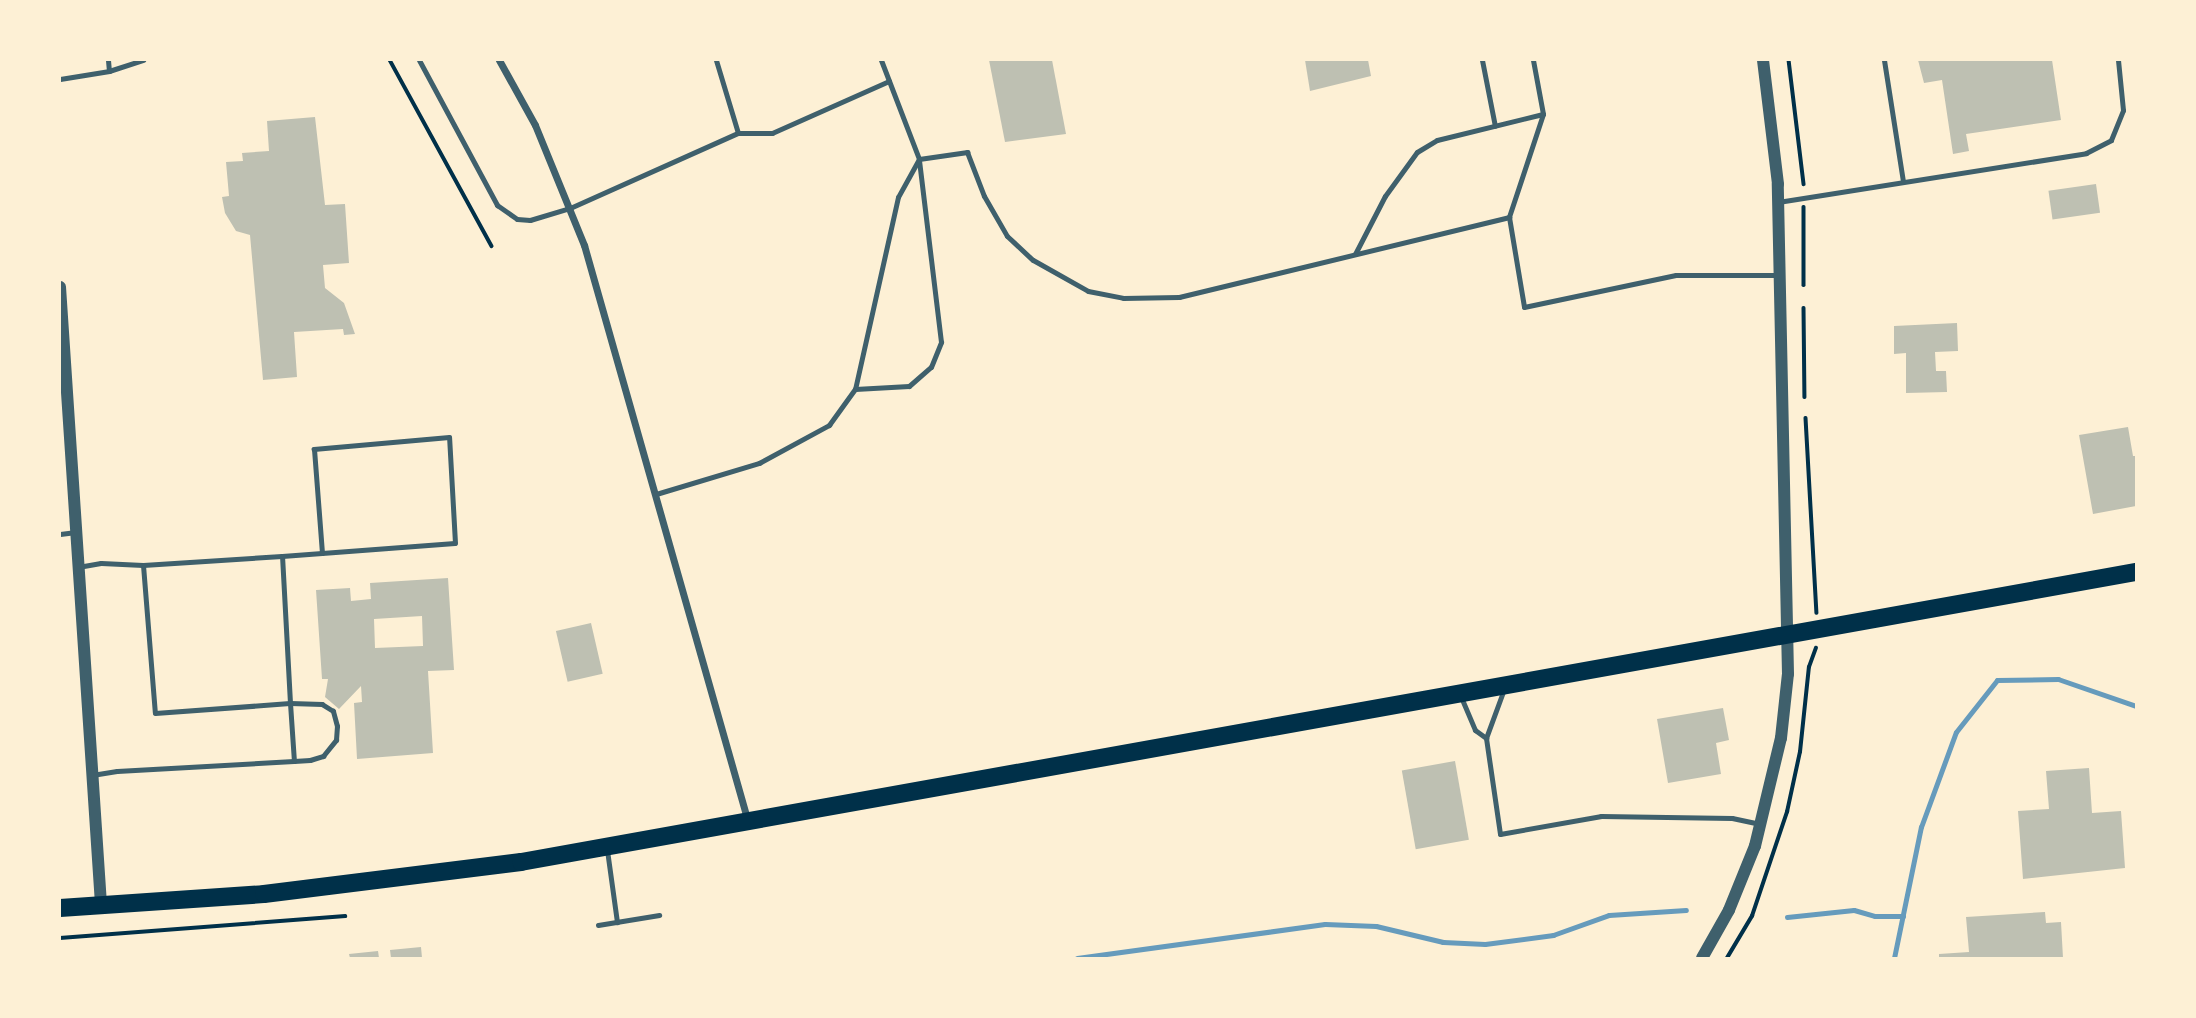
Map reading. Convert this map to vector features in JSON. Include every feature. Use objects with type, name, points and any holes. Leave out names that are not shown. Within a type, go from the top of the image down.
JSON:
[{"type":"highway","points":[[60,908],[402,879],[606,847],[1789,631],[2137,572]]},
{"type":"street","points":[[499,60],[535,125],[570,208],[603,303],[748,822]]},
{"type":"street","points":[[1702,958],[1739,888],[1761,824],[1781,737],[1789,631],[1780,474],[1778,202],[1772,110],[1763,60]]},
{"type":"street","points":[[60,287],[64,416],[76,533],[101,905]]},
{"type":"lane","points":[[108,60],[109,71]]},
{"type":"lane","points":[[60,79],[109,71],[143,60]]},
{"type":"lane","points":[[419,60],[496,205],[517,219],[530,220],[570,208],[738,133],[772,133],[889,81]]},
{"type":"lane","points":[[716,60],[738,133]]},
{"type":"lane","points":[[855,389],[909,386],[931,367],[941,342],[919,159],[881,60]]},
{"type":"lane","points":[[1482,60],[1495,126]]},
{"type":"lane","points":[[1533,60],[1543,114],[1510,217],[1524,307],[1676,275],[1780,275]]},
{"type":"lane","points":[[1884,60],[1903,181]]},
{"type":"lane","points":[[1778,202],[2086,153],[2111,140],[2123,110],[2118,60]]},
{"type":"lane","points":[[1355,254],[1385,196],[1417,152],[1437,140],[1543,114]]},
{"type":"lane","points":[[919,159],[967,152],[984,196],[1007,236],[1033,260],[1088,291],[1123,298],[1179,297],[1510,217]]},
{"type":"lane","points":[[656,494],[759,463],[830,425],[855,389],[898,197],[919,159]]},
{"type":"lane","points":[[78,567],[143,565],[282,556],[322,553],[455,543],[449,437],[314,449],[322,553]]},
{"type":"lane","points":[[60,534],[76,533]]},
{"type":"lane","points":[[282,556],[294,761]]},
{"type":"lane","points":[[92,775],[294,761],[323,756],[332,750],[337,726],[333,711],[323,704],[290,702],[155,713],[143,565]]},
{"type":"lane","points":[[1506,684],[1486,738],[1500,834],[1601,816],[1732,818],[1761,824]]},
{"type":"lane","points":[[1460,693],[1475,730],[1486,738]]},
{"type":"lane","points":[[606,847],[617,922]]},
{"type":"lane","points":[[598,925],[659,915]]},
{"type":"path","points":[[390,60],[492,246]]},
{"type":"path","points":[[1789,60],[1804,184]]},
{"type":"path","points":[[1804,207],[1804,285]]},
{"type":"path","points":[[1804,308],[1805,397]]},
{"type":"path","points":[[1806,418],[1814,582],[1818,594]]},
{"type":"path","points":[[60,938],[345,916]]},
{"type":"building","points":[[989,60],[1052,60],[1066,134],[1005,142]]},
{"type":"building","points":[[1305,60],[1368,60],[1371,76],[1310,91]]},
{"type":"building","points":[[1918,60],[2052,60],[2061,120],[1966,134],[1969,151],[1953,154],[1942,80],[1924,83]]},
{"type":"building","points":[[315,117],[325,205],[345,204],[349,263],[323,265],[325,288],[344,303],[355,334],[344,335],[343,329],[294,332],[297,377],[263,380],[250,235],[236,231],[225,213],[222,197],[229,196],[226,162],[243,161],[242,153],[269,151],[267,121]]},
{"type":"building","points":[[2096,184],[2100,213],[2053,219],[2048,191]]},
{"type":"building","points":[[1957,323],[1958,351],[1935,352],[1936,371],[1946,371],[1947,392],[1906,393],[1906,353],[1894,354],[1894,326]]},
{"type":"building","points":[[2128,427],[2133,456],[2136,456],[2136,506],[2093,514],[2079,435]]},
{"type":"building","points":[[448,578],[454,670],[428,671],[433,753],[357,759],[354,703],[362,702],[361,686],[339,709],[325,697],[328,679],[322,679],[316,590],[350,588],[351,601],[371,599],[370,583]],"holes":[[[422,616],[423,646],[375,648],[374,619]]]},
{"type":"building","points":[[591,623],[603,674],[568,682],[556,631]]},
{"type":"building","points":[[1723,708],[1729,740],[1716,743],[1721,774],[1668,783],[1657,719]]},
{"type":"building","points":[[1455,761],[1469,840],[1416,849],[1402,770]]},
{"type":"building","points":[[2089,768],[2092,813],[2121,811],[2125,868],[2023,879],[2018,811],[2049,809],[2046,771]]},
{"type":"building","points":[[2045,912],[2046,923],[2061,922],[2063,958],[1939,958],[1939,954],[1969,952],[1966,917]]},
{"type":"building","points":[[421,947],[422,958],[391,958],[390,950]]},
{"type":"building","points":[[378,951],[379,958],[350,958],[349,954]]},
{"type":"waterway","points":[[1894,958],[1921,827],[1956,732],[1997,680],[2058,679],[2136,706]]},
{"type":"waterway","points":[[1077,958],[1325,924],[1376,926],[1443,942],[1485,944],[1553,935],[1609,915],[1686,910]]},
{"type":"waterway","points":[[1787,917],[1854,910],[1875,916],[1903,916]]}]
